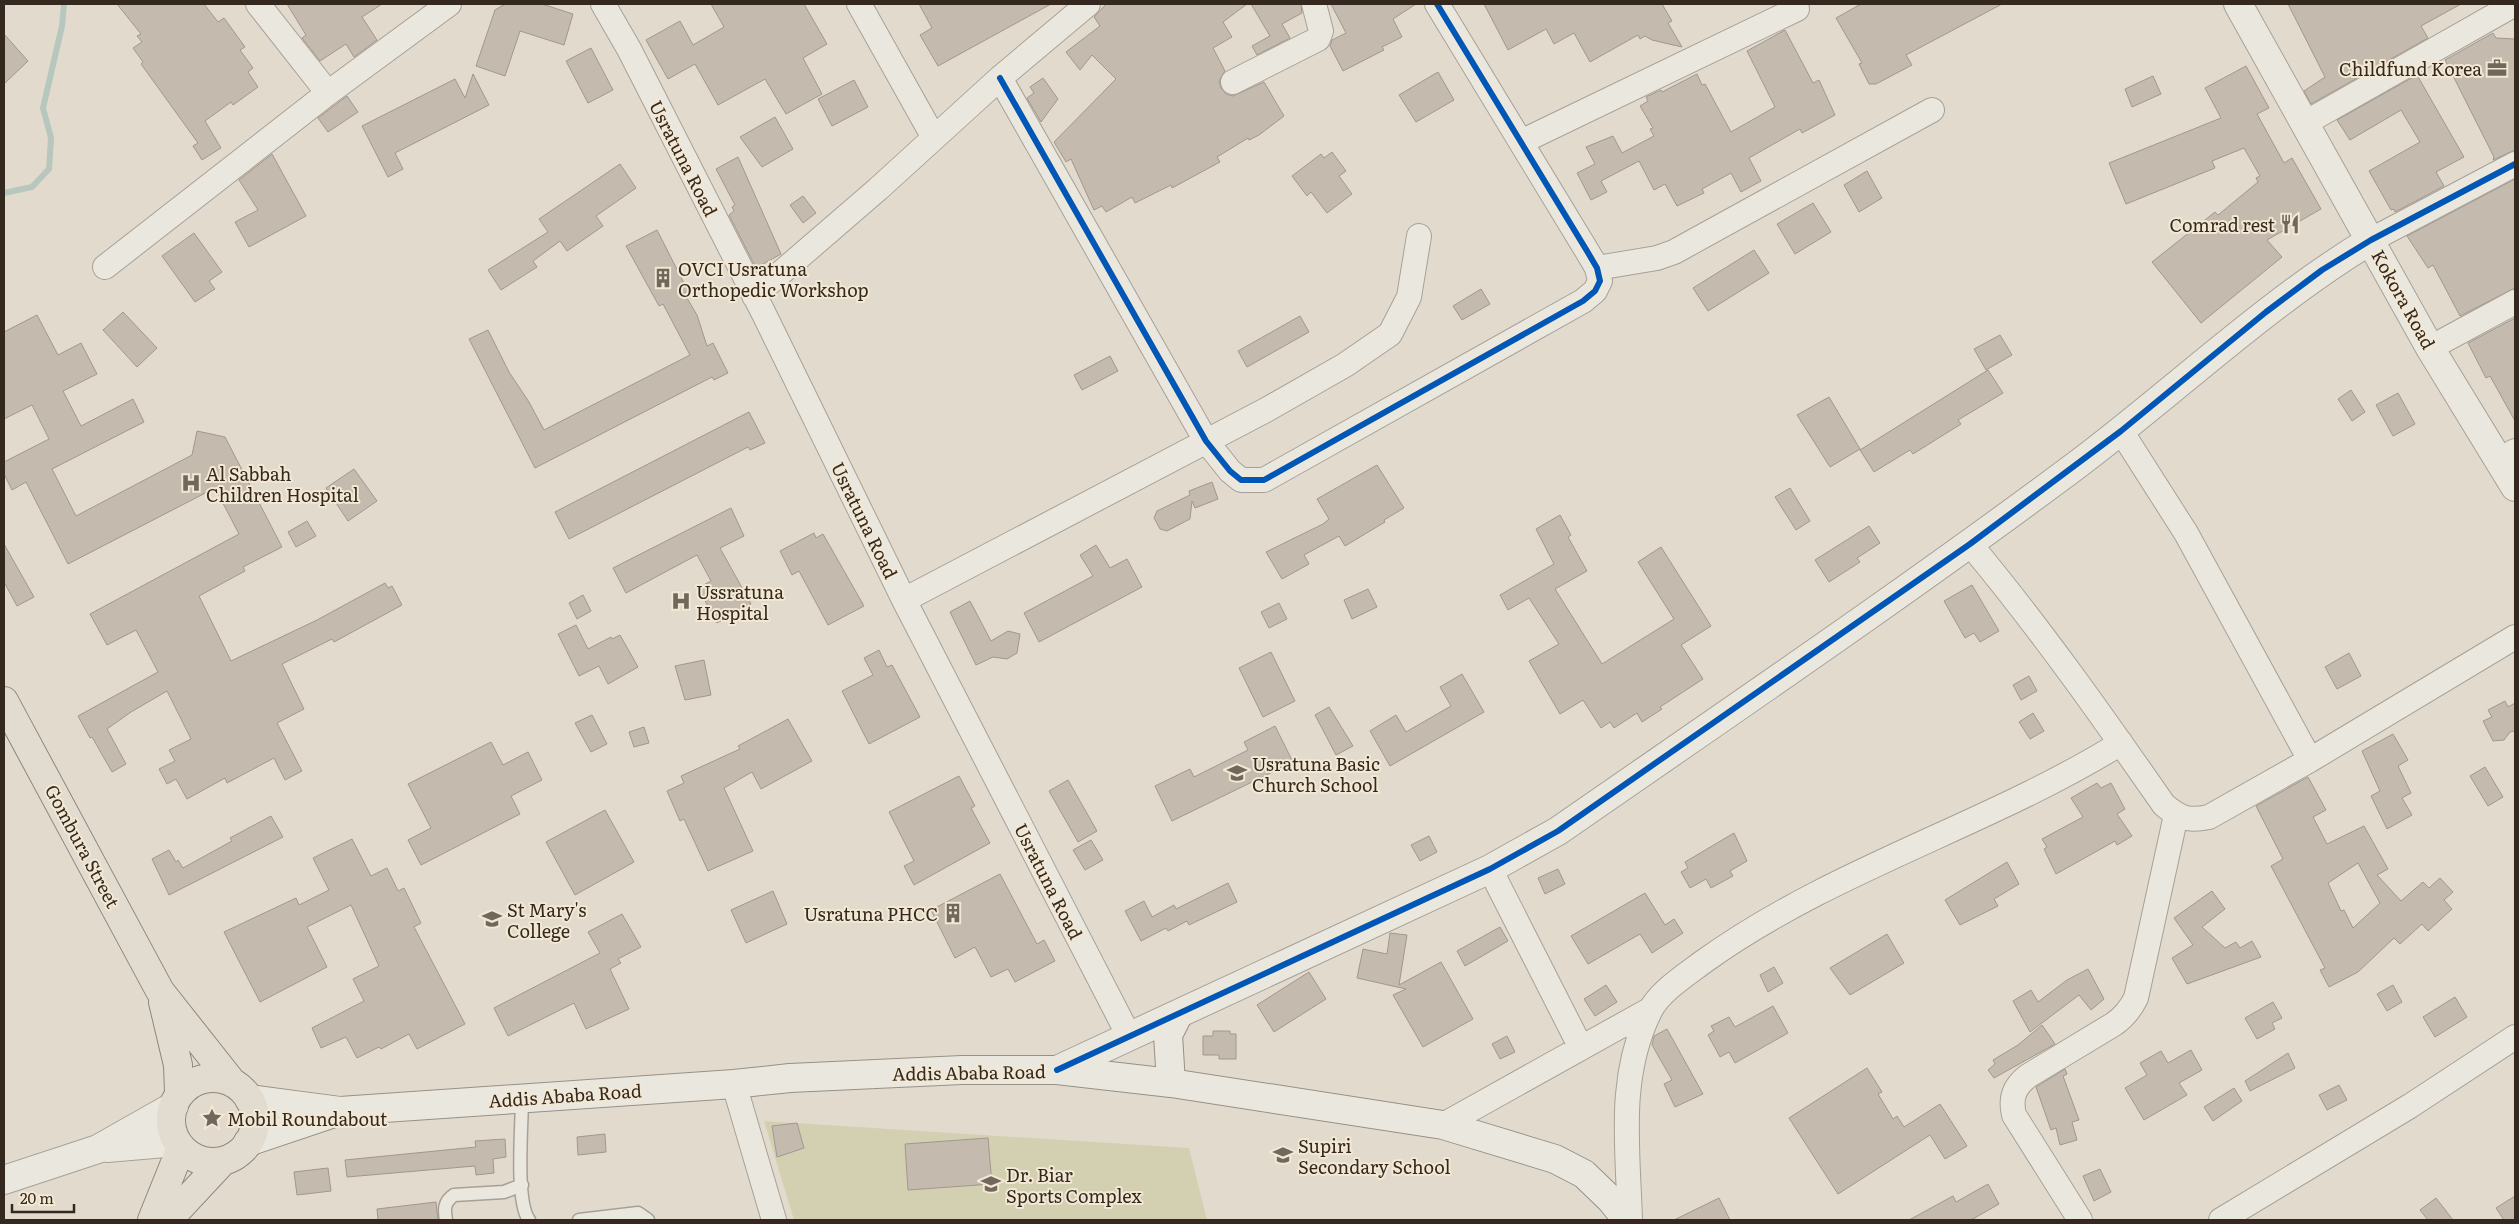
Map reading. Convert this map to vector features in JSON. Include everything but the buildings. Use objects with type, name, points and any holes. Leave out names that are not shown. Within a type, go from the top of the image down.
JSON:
[{"type":"main road","name":"Gombura Street","points":[[4,701],[160,991],[240,1090]]},
{"type":"main road","name":"Gombura Street","points":[[160,991],[178,1065],[176,1100]]},
{"type":"main road","points":[[217,1077],[240,1090],[254,1113],[254,1128],[248,1142],[237,1154],[223,1160],[207,1162],[192,1157],[179,1145],[171,1131],[170,1118],[176,1100],[190,1084],[203,1079],[217,1077]]},
{"type":"main road","points":[[152,1220],[179,1145]]},
{"type":"main road","points":[[168,1220],[223,1160]]},
{"type":"street","points":[[258,4],[328,93]]},
{"type":"street","points":[[105,267],[328,93],[449,4]]},
{"type":"street","name":"Usratuna Road","points":[[603,4],[629,49],[754,296],[904,600],[1129,1036]]},
{"type":"street","points":[[859,4],[934,138]]},
{"type":"street","points":[[754,296],[1000,78],[1088,4]]},
{"type":"street","points":[[1234,82],[1318,38],[1321,31],[1314,4]]},
{"type":"street","points":[[2305,123],[2515,4]]},
{"type":"street","points":[[1000,78],[1206,441],[1230,471],[1241,480],[1252,482],[1264,480],[1583,301],[1595,291],[1600,281],[1597,268],[1521,142],[1444,6]]},
{"type":"street","name":"Kokora Road","points":[[2246,6],[2305,123],[2430,348],[2507,455],[2515,487]]},
{"type":"street","points":[[1521,142],[1797,8]]},
{"type":"street","points":[[1597,268],[1657,258],[1674,252],[1932,110]]},
{"type":"street","points":[[1057,1070],[1490,869],[1558,831],[1970,544],[2121,431],[2295,289],[2371,240],[2515,164]]},
{"type":"street","points":[[904,600],[1206,441],[1345,365],[1390,334],[1409,297],[1419,236]]},
{"type":"street","points":[[2430,348],[2515,302]]},
{"type":"street","points":[[2121,431],[2186,533],[2310,760]]},
{"type":"street","points":[[1970,544],[2013,596],[2164,805],[2176,815],[2193,820],[2209,817],[2310,760],[2515,637]]},
{"type":"street","points":[[1443,1125],[1651,1009],[1678,980],[1778,913],[1862,870],[2051,784],[2121,743]]},
{"type":"street","points":[[2080,1220],[2014,1115],[2011,1105],[2012,1096],[2019,1083],[2028,1076],[2114,1024],[2131,1008],[2136,998],[2176,815]]},
{"type":"street","points":[[1490,869],[1582,1048]]},
{"type":"street","points":[[1628,1220],[1627,1082],[1637,1044],[1651,1009]]},
{"type":"street","points":[[1171,1083],[1168,1035],[1178,1015]]},
{"type":"street","points":[[2221,1220],[2410,1106],[2515,1037]]},
{"type":"street","name":"Addis Ababa Road","points":[[340,1111],[734,1084],[790,1078],[980,1070],[1057,1070],[1171,1083],[1443,1125],[1555,1159],[1584,1174],[1611,1200],[1628,1220]]},
{"type":"street","points":[[734,1084],[774,1220]]},
{"type":"street","points":[[240,1090],[340,1111]]},
{"type":"street","points":[[4,1180],[98,1149],[176,1100]]},
{"type":"street","points":[[248,1142],[340,1111]]},
{"type":"street","points":[[98,1149],[179,1145]]},
{"type":"lane","points":[[522,1098],[523,1211],[529,1220]]},
{"type":"lane","points":[[446,1220],[444,1209],[447,1200],[454,1195],[504,1192],[522,1185]]},
{"type":"lane","points":[[579,1220],[638,1213],[648,1220]]},
{"type":"shaded area","name":"Dr. Biar Sports Complex","points":[[764,1121],[1189,1148],[1207,1220],[794,1220]]},
{"type":"waterway","points":[[4,193],[32,187],[49,169],[51,138],[43,108],[62,26],[64,4]]},
{"type":"cycle path","points":[[1000,78],[1206,441],[1230,471],[1241,480],[1264,480],[1583,301],[1595,291],[1600,281],[1597,268],[1587,251],[1437,4]]},
{"type":"cycle path","points":[[1057,1070],[1490,869],[1558,831],[1970,544],[2121,431],[2266,312],[2322,270],[2371,240],[2515,164]]},
{"type":"place","name":"Childfund Korea","points":[[2497,68]]},
{"type":"place","name":"Comrad rest","points":[[2290,224]]},
{"type":"place","name":"OVCI Usratuna Orthopedic Workshop","points":[[663,278]]},
{"type":"place","name":"Al Sabbah Children Hospital","points":[[191,483]]},
{"type":"place","name":"Ussratuna Hospital","points":[[681,601]]},
{"type":"place","name":"Usratuna Basic Church School","points":[[1237,773]]},
{"type":"place","name":"Usratuna PHCC","points":[[953,913]]},
{"type":"place","name":"St Mary's College","points":[[492,919]]},
{"type":"place","name":"Mobil Roundabout","points":[[212,1118]]},
{"type":"place","name":"Supiri Secondary School","points":[[1283,1155]]},
{"type":"place","name":"Dr. Biar Sports Complex","points":[[991,1184]]}]
